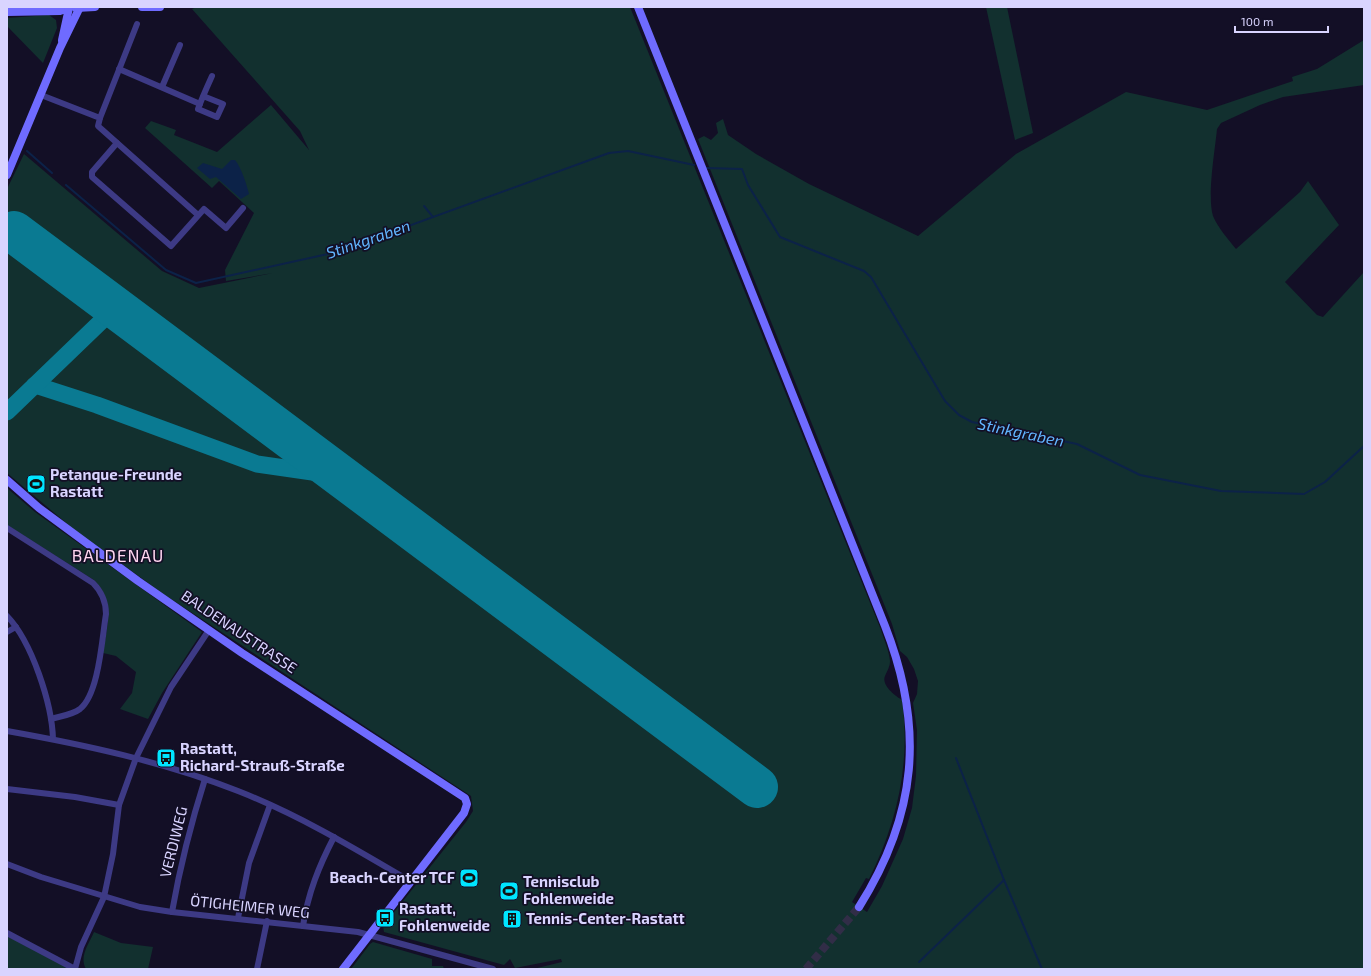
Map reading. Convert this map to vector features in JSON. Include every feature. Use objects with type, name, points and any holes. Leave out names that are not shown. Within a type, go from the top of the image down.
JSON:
[{"type":"street","points":[[7,9],[25,7]]},
{"type":"street","points":[[7,12],[60,11],[67,7],[95,7]]},
{"type":"street","points":[[60,48],[67,7]]},
{"type":"street","points":[[142,7],[160,7]]},
{"type":"street","points":[[638,7],[880,612],[901,669],[909,710],[910,753],[905,800],[896,835],[889,852],[859,907]]},
{"type":"street","points":[[642,16],[643,7]]},
{"type":"street","points":[[7,175],[60,48],[80,8]]},
{"type":"street","points":[[137,24],[98,126],[198,215]]},
{"type":"street","points":[[162,87],[180,45]]},
{"type":"street","points":[[119,69],[200,104]]},
{"type":"street","points":[[203,96],[223,104],[217,118],[198,109],[203,96],[212,76]]},
{"type":"street","points":[[41,95],[100,118]]},
{"type":"street","points":[[117,143],[92,172],[92,176],[172,246],[204,209],[226,228],[244,208]]},
{"type":"street","name":"BALDENAUSTRASSE","points":[[7,480],[39,508],[138,581],[209,630],[463,795],[467,804],[464,812],[410,881]]},
{"type":"street","points":[[7,528],[93,583],[101,592],[106,606],[96,672],[89,698],[78,710],[70,714],[51,719]]},
{"type":"street","points":[[7,616],[16,627],[31,654],[51,719],[53,739]]},
{"type":"street","points":[[7,632],[16,627]]},
{"type":"street","points":[[7,933],[75,969],[81,947],[104,897],[113,854],[119,805],[136,758],[171,687],[209,630]]},
{"type":"street","points":[[7,731],[53,739],[136,758],[205,779],[270,805],[334,837],[410,881],[368,934],[343,969]]},
{"type":"street","name":"VERDIWEG","points":[[172,912],[190,827],[205,779]]},
{"type":"street","points":[[7,789],[75,797],[119,805]]},
{"type":"street","points":[[238,918],[249,863],[270,805]]},
{"type":"street","points":[[303,926],[305,910],[315,876],[334,837]]},
{"type":"street","name":"ÖTIGHEIMER WEG","points":[[7,864],[42,877],[140,907],[172,912],[267,921],[368,934],[493,969]]},
{"type":"street","points":[[257,969],[267,921]]},
{"type":"green space","points":[[197,7],[630,7],[881,630],[888,649],[890,661],[884,679],[885,683],[892,693],[902,700],[905,747],[903,770],[894,814],[879,858],[869,879],[866,878],[852,902],[867,912],[882,886],[903,839],[912,808],[916,776],[917,730],[913,703],[917,694],[918,681],[914,669],[907,657],[900,651],[892,624],[698,139],[704,136],[711,140],[718,133],[716,123],[723,119],[728,135],[756,154],[809,184],[918,236],[1016,154],[1126,92],[1207,110],[1293,81],[1292,77],[1317,69],[1364,40],[1364,85],[1283,97],[1260,105],[1221,123],[1217,129],[1212,173],[1211,208],[1215,220],[1236,249],[1300,192],[1308,181],[1339,225],[1285,282],[1317,315],[1323,317],[1364,272],[1364,969],[533,969],[562,962],[561,959],[515,968],[510,959],[504,965],[384,932],[383,926],[466,822],[473,811],[471,796],[162,593],[71,527],[7,473],[7,189],[24,154],[162,271],[199,288],[273,273],[226,281],[225,270],[254,213],[219,181],[212,188],[145,128],[151,121],[176,130],[174,135],[217,152],[271,105],[309,150],[300,131],[192,9]]},
{"type":"green space","points":[[986,7],[1007,7],[1033,133],[1015,140]]},
{"type":"green space","points":[[49,15],[56,20],[57,28],[43,63],[7,26],[7,18]]},
{"type":"green space","points":[[7,488],[35,512],[202,632],[162,693],[148,719],[120,709],[132,693],[136,672],[116,656],[103,653],[108,623],[108,605],[101,588],[94,580],[7,525]]},
{"type":"green space","points":[[94,932],[121,943],[153,947],[148,969],[86,969],[84,964],[84,955]]},
{"type":"green space","points":[[7,936],[68,968],[68,969],[7,969]]},
{"type":"green space","points":[[373,942],[432,959],[432,966],[443,966],[444,969],[351,969]]},
{"type":"water","points":[[231,160],[235,160],[237,163],[244,176],[248,190],[249,194],[241,199],[216,177],[210,179],[197,168],[203,163],[222,169]]},
{"type":"waterway","name":"Stinkgraben","points":[[27,151],[52,173]]},
{"type":"waterway","name":"Stinkgraben","points":[[66,185],[166,270],[196,283],[337,252],[609,153],[628,151],[694,165]]},
{"type":"waterway","name":"Stinkgraben","points":[[706,168],[742,169],[748,185],[780,237],[864,271],[871,277],[945,401],[959,415],[972,422],[1077,444],[1140,475],[1221,491],[1304,494],[1325,482],[1364,446]]},
{"type":"waterway","points":[[424,206],[433,217]]},
{"type":"waterway","points":[[956,758],[1004,880],[1042,969]]},
{"type":"waterway","points":[[919,962],[1004,880]]},
{"type":"taxiway","points":[[7,412],[114,309]]},
{"type":"taxiway","points":[[35,385],[97,405],[257,464],[340,476]]},
{"type":"runway","points":[[14,232],[757,787]]},
{"type":"tunnel","points":[[806,969],[859,907]]},
{"type":"place","name":"Petanque-Freunde Rastatt","points":[[36,484]]},
{"type":"place","name":"Rastatt, Richard-Strauß-Straße","points":[[166,758]]},
{"type":"place","name":"Beach-Center TCF","points":[[469,878]]},
{"type":"place","name":"Tennisclub Fohlenweide","points":[[509,891]]},
{"type":"place","name":"Rastatt, Fohlenweide","points":[[385,918]]},
{"type":"place","name":"Tennis-Center-Rastatt","points":[[512,919]]},
{"type":"district","name":"BALDENAU","points":[[118,556]]}]
